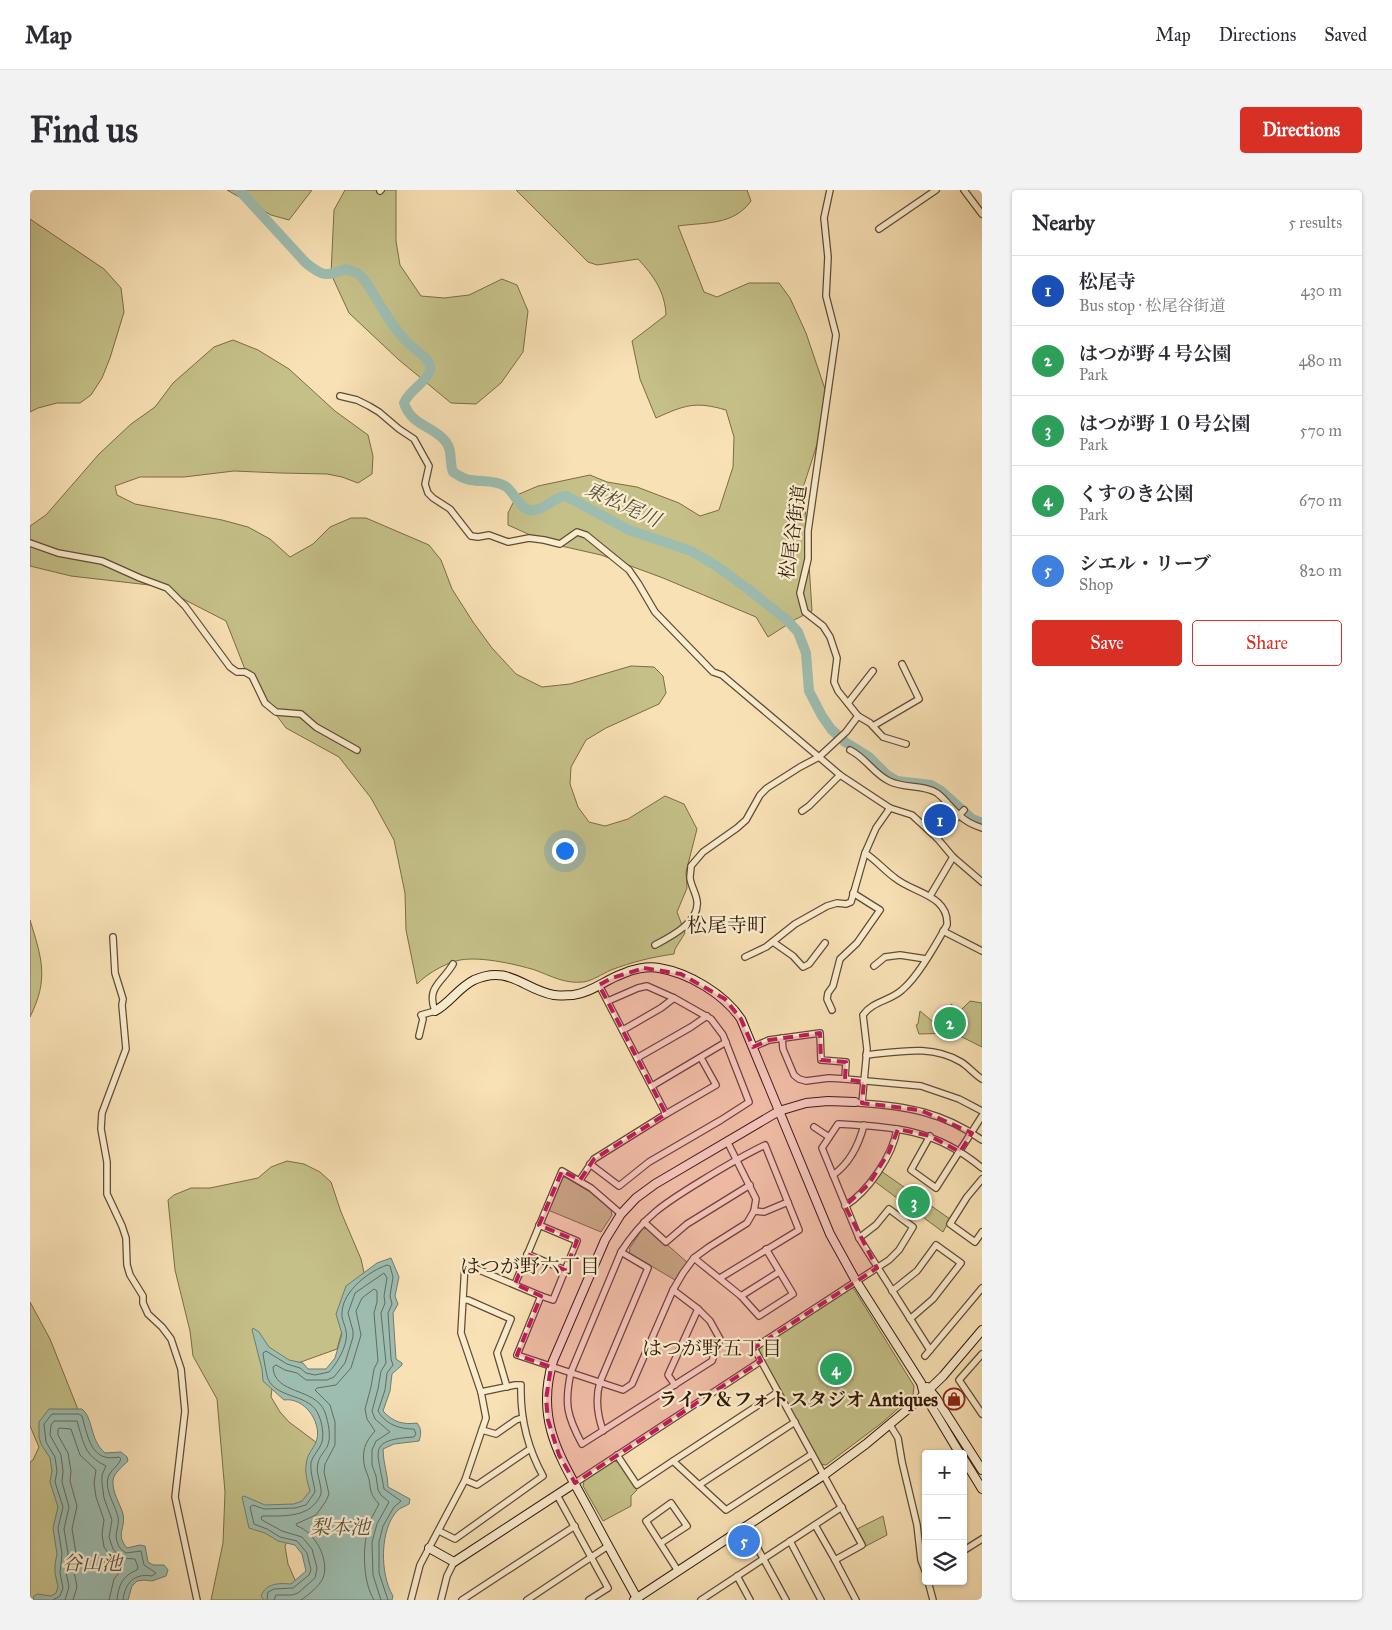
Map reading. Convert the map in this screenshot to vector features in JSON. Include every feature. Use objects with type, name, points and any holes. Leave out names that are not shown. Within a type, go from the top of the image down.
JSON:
[{"type":"street","name":"松尾谷街道","points":[[830,190],[824,218],[828,257],[826,296],[836,335],[808,531],[808,559],[800,593],[805,612],[823,626],[830,637],[837,658],[834,682],[838,691],[858,716],[873,726],[883,737],[906,744]]},
{"type":"street","points":[[879,229],[936,190]]},
{"type":"street","points":[[964,190],[982,214]]},
{"type":"street","points":[[340,396],[369,406],[379,412],[399,430],[414,439],[429,466],[425,484],[428,493],[450,509],[472,536],[489,535],[508,542],[529,538],[560,544],[577,532],[586,535],[630,570],[655,612],[713,672],[722,675],[840,775],[890,808],[912,815],[982,882]]},
{"type":"street","points":[[30,543],[58,553],[102,561],[167,588],[184,606],[230,667],[238,672],[245,672],[252,676],[265,703],[276,712],[301,714],[316,728],[357,750]]},
{"type":"street","points":[[873,726],[919,699],[902,664]]},
{"type":"street","points":[[848,703],[873,671]]},
{"type":"street","points":[[655,945],[692,919],[697,910],[698,901],[690,879],[690,866],[702,852],[738,828],[746,820],[760,795],[767,788],[819,757],[846,732],[858,716]]},
{"type":"street","points":[[850,750],[867,761],[887,780],[898,785],[931,790],[961,813],[969,823],[982,828]]},
{"type":"street","points":[[802,811],[840,775]]},
{"type":"street","points":[[745,957],[773,942],[795,924],[827,906],[851,902],[864,853],[876,828],[890,808]]},
{"type":"street","points":[[937,838],[961,813]]},
{"type":"street","points":[[858,1102],[864,1082],[867,1041],[862,1020],[863,1014],[873,1004],[900,992],[906,987],[947,925],[945,912],[930,896],[895,879],[879,863],[864,853]]},
{"type":"street","points":[[930,896],[953,856]]},
{"type":"street","points":[[832,1010],[828,1000],[828,993],[833,986],[840,959],[857,942],[880,910],[853,893]]},
{"type":"street","points":[[943,931],[982,951]]},
{"type":"street","points":[[113,937],[116,973],[123,999],[126,1049],[102,1113],[101,1128],[106,1162],[107,1194],[126,1238],[127,1265],[130,1275],[143,1296],[143,1303],[148,1314],[171,1339],[181,1369],[185,1412],[174,1497],[197,1600]]},
{"type":"street","points":[[773,942],[793,956],[803,968],[809,964],[825,943]]},
{"type":"street","points":[[874,966],[884,957],[900,955],[926,959]]},
{"type":"street","points":[[435,1011],[431,1001],[432,994],[453,964]]},
{"type":"street","points":[[419,1036],[423,1019],[421,1015],[444,1007],[465,986],[474,980],[483,978],[506,976],[554,995],[577,994],[600,986],[623,973],[644,968],[658,968],[681,974],[726,999],[741,1019],[824,1221],[856,1281],[920,1382],[982,1470]]},
{"type":"street","points":[[600,986],[666,1114]]},
{"type":"street","points":[[590,1164],[619,1186],[649,1162],[749,1102],[726,1042],[717,1025],[707,1016],[647,986],[608,1001]]},
{"type":"street","points":[[623,1030],[661,1008],[674,998]]},
{"type":"street","points":[[637,1058],[707,1016]]},
{"type":"street","points":[[753,1047],[769,1040],[820,1033],[821,1060],[846,1062],[845,1079]]},
{"type":"street","points":[[782,1038],[783,1048],[796,1078],[806,1080],[845,1079],[931,1088],[960,1099],[982,1111]]},
{"type":"street","points":[[652,1086],[726,1042]]},
{"type":"street","points":[[866,1055],[911,1050],[938,1052],[963,1063],[982,1078]]},
{"type":"street","points":[[580,1180],[594,1159],[716,1085],[700,1058]]},
{"type":"street","points":[[982,1140],[972,1132],[920,1110],[858,1102],[828,1101],[806,1103],[779,1111],[655,1184],[636,1198],[621,1214],[605,1240],[551,1366],[546,1399],[548,1420],[559,1455],[636,1599],[824,1475],[890,1425],[927,1391],[982,1330]]},
{"type":"street","points":[[930,1136],[911,1170],[936,1188],[982,1116]]},
{"type":"street","points":[[930,1350],[859,1238],[844,1206],[822,1148],[838,1124],[897,1128],[930,1136],[960,1152],[982,1168]]},
{"type":"street","points":[[833,1175],[852,1154],[864,1125]]},
{"type":"street","points":[[814,1127],[829,1137]]},
{"type":"street","points":[[844,1206],[858,1196],[869,1184],[889,1152],[897,1128]]},
{"type":"street","points":[[541,1296],[517,1355],[623,1390],[632,1384],[673,1290],[694,1258],[747,1223],[754,1211],[756,1200],[727,1141]]},
{"type":"street","points":[[673,1290],[710,1321],[720,1340],[712,1362],[582,1444],[569,1416],[567,1388],[571,1372],[621,1252],[631,1236],[662,1205],[737,1159],[765,1145],[799,1230],[720,1278]]},
{"type":"street","points":[[515,1284],[562,1171],[580,1180],[621,1214]]},
{"type":"street","points":[[982,1180],[967,1197],[950,1224],[975,1242],[982,1232]]},
{"type":"street","points":[[644,1222],[666,1242],[687,1224],[750,1185]]},
{"type":"street","points":[[754,1211],[764,1212],[788,1202]]},
{"type":"street","points":[[835,1560],[862,1545],[754,1348],[889,1260],[899,1250],[913,1226],[889,1209],[876,1225],[859,1238]]},
{"type":"street","points":[[411,1600],[420,1565],[466,1480],[486,1418],[481,1392],[461,1333],[465,1264],[553,1300],[577,1241],[539,1226]]},
{"type":"street","points":[[892,1291],[917,1271],[936,1245],[961,1263],[942,1289],[910,1320]]},
{"type":"street","points":[[694,1258],[741,1296],[759,1316],[793,1294],[766,1249]]},
{"type":"street","points":[[603,1431],[598,1412],[597,1394],[600,1382],[648,1268],[621,1252]]},
{"type":"street","points":[[527,1254],[565,1270]]},
{"type":"street","points":[[741,1296],[779,1272]]},
{"type":"street","points":[[925,1356],[982,1288]]},
{"type":"street","points":[[463,1300],[468,1300],[511,1319],[497,1353],[507,1386]]},
{"type":"street","points":[[675,1385],[668,1375],[698,1309]]},
{"type":"street","points":[[981,1358],[959,1380],[982,1414]]},
{"type":"street","points":[[442,1600],[447,1576],[454,1562],[761,1361]]},
{"type":"street","points":[[439,1531],[455,1539],[543,1476],[525,1435],[522,1418],[521,1385],[481,1392]]},
{"type":"street","points":[[927,1391],[958,1450]]},
{"type":"street","points":[[617,1455],[637,1485],[778,1392]]},
{"type":"street","points":[[482,1430],[496,1434],[522,1418]]},
{"type":"street","points":[[700,1485],[795,1422]]},
{"type":"street","points":[[890,1425],[898,1438],[917,1525],[922,1563]]},
{"type":"street","points":[[466,1480],[477,1486],[530,1449]]},
{"type":"street","points":[[673,1461],[726,1510],[812,1454]]},
{"type":"street","points":[[967,1465],[982,1489]]},
{"type":"street","points":[[557,1495],[608,1588],[589,1600]]},
{"type":"street","points":[[660,1544],[687,1526],[671,1503],[646,1520],[660,1544],[678,1571]]},
{"type":"street","points":[[701,1600],[842,1507]]},
{"type":"street","points":[[815,1525],[856,1600]]},
{"type":"street","points":[[462,1600],[575,1526]]},
{"type":"street","points":[[746,1526],[786,1600]]},
{"type":"street","points":[[967,1548],[982,1539]]},
{"type":"street","points":[[790,1542],[821,1600]]},
{"type":"street","points":[[527,1600],[608,1546]]},
{"type":"street","points":[[429,1548],[454,1562]]},
{"type":"street","points":[[737,1576],[750,1600]]},
{"type":"street","points":[[929,1585],[933,1600]]},
{"type":"street","points":[[712,1593],[716,1600]]},
{"type":"highlighted area","points":[[644,968],[681,974],[725,999],[741,1019],[753,1047],[769,1040],[820,1033],[821,1060],[846,1062],[845,1079],[864,1082],[862,1103],[920,1110],[972,1133],[960,1152],[930,1136],[898,1129],[889,1152],[869,1184],[845,1206],[877,1268],[754,1348],[761,1361],[575,1483],[559,1455],[548,1420],[546,1399],[551,1367],[517,1355],[541,1296],[515,1284],[527,1254],[565,1270],[577,1241],[539,1225],[562,1171],[580,1180],[594,1159],[666,1114],[599,985],[612,978]]},
{"type":"shaded area","points":[[227,190],[312,190],[289,220],[271,215]]},
{"type":"shaded area","points":[[345,190],[396,190],[396,241],[400,265],[421,296],[444,298],[469,295],[502,279],[517,285],[528,311],[523,352],[501,383],[476,404],[451,403],[399,360],[349,313],[331,274],[334,210]]},
{"type":"shaded area","points":[[516,190],[747,190],[751,201],[736,215],[708,223],[678,226],[704,292],[717,297],[749,283],[779,283],[790,298],[806,333],[826,392],[820,435],[802,491],[806,516],[812,611],[768,637],[756,617],[663,578],[601,555],[548,543],[508,525],[508,513],[517,495],[538,486],[590,475],[607,482],[637,487],[679,503],[700,516],[719,510],[733,467],[734,437],[726,410],[715,407],[698,405],[683,407],[656,418],[640,379],[632,341],[666,315],[658,285],[644,265],[638,259],[597,265],[588,262]]},
{"type":"shaded area","points":[[30,219],[104,269],[121,288],[124,312],[110,358],[102,378],[91,395],[80,403],[57,403],[30,412]]},
{"type":"shaded area","points":[[233,340],[258,350],[289,369],[335,411],[368,435],[373,456],[372,474],[358,483],[327,474],[234,471],[184,477],[140,477],[115,486],[117,495],[135,504],[222,520],[248,527],[270,539],[290,557],[313,544],[330,527],[351,518],[366,518],[429,545],[441,560],[452,589],[473,622],[492,648],[516,674],[542,687],[570,684],[631,666],[654,667],[663,676],[666,693],[659,704],[606,728],[586,740],[571,767],[570,784],[578,807],[589,822],[605,826],[628,819],[665,796],[684,804],[697,829],[686,872],[687,888],[677,912],[685,933],[674,954],[634,962],[583,982],[564,981],[535,970],[506,963],[464,959],[440,967],[417,984],[406,930],[405,893],[394,840],[371,798],[339,757],[286,728],[248,677],[226,621],[158,586],[71,576],[30,566],[30,526],[46,515],[99,454],[131,424],[155,407],[173,383],[214,347]]},
{"type":"shaded area","points":[[30,920],[38,946],[42,980],[36,1004],[30,1017]]},
{"type":"shaded area","points":[[970,1001],[982,1003],[982,1047],[954,1033],[919,1034],[916,1025],[918,1024],[920,1011],[932,1021],[948,1014],[951,1004],[960,1011]]},
{"type":"shaded area","points":[[287,1161],[304,1164],[320,1172],[331,1182],[341,1212],[361,1259],[365,1277],[346,1317],[337,1349],[298,1363],[273,1381],[271,1397],[280,1412],[289,1422],[317,1443],[324,1464],[285,1546],[288,1564],[296,1582],[291,1600],[211,1600],[223,1543],[225,1492],[217,1399],[193,1356],[190,1331],[175,1270],[168,1200],[174,1195],[191,1188],[210,1188],[258,1178],[271,1167]]},
{"type":"shaded area","points":[[881,1171],[950,1219],[943,1232],[874,1181]]},
{"type":"shaded area","points":[[565,1177],[590,1192],[611,1210],[612,1215],[601,1232],[548,1210],[561,1178]]},
{"type":"shaded area","points":[[647,1227],[688,1263],[675,1280],[629,1253],[629,1249],[643,1228]]},
{"type":"shaded area","points":[[850,1288],[854,1289],[914,1386],[913,1395],[883,1422],[826,1465],[821,1464],[759,1351],[769,1341]]},
{"type":"shaded area","points":[[30,1302],[50,1339],[81,1417],[123,1600],[30,1600],[30,1462],[33,1460],[39,1447],[30,1426]]},
{"type":"shaded area","points":[[614,1461],[618,1462],[637,1490],[631,1496],[631,1506],[603,1521],[583,1486],[584,1481]]},
{"type":"shaded area","points":[[883,1516],[887,1535],[866,1546],[857,1529]]},
{"type":"water","name":"梨本池","points":[[391,1258],[399,1277],[395,1296],[398,1304],[393,1313],[396,1359],[402,1365],[392,1374],[390,1391],[383,1411],[398,1422],[407,1424],[417,1423],[421,1432],[419,1441],[394,1444],[383,1449],[388,1487],[410,1499],[409,1504],[398,1510],[387,1528],[384,1565],[393,1596],[392,1600],[264,1600],[261,1596],[266,1588],[278,1584],[291,1584],[306,1571],[302,1554],[295,1545],[278,1541],[265,1533],[249,1528],[242,1497],[244,1496],[265,1505],[294,1504],[302,1501],[310,1491],[306,1476],[306,1464],[316,1442],[318,1432],[314,1418],[304,1406],[298,1402],[284,1400],[263,1381],[262,1369],[252,1330],[253,1328],[259,1332],[269,1347],[289,1360],[303,1363],[308,1369],[326,1369],[335,1358],[342,1334],[336,1314],[346,1286],[377,1263]]},
{"type":"water","name":"谷山池","points":[[49,1409],[82,1409],[86,1413],[100,1448],[105,1453],[121,1452],[127,1457],[128,1461],[117,1472],[113,1480],[115,1494],[124,1519],[122,1539],[127,1548],[140,1545],[145,1546],[148,1562],[153,1565],[164,1565],[168,1570],[166,1576],[152,1581],[137,1581],[132,1586],[128,1600],[34,1600],[33,1597],[37,1594],[51,1596],[56,1593],[58,1587],[55,1573],[57,1554],[53,1528],[58,1507],[50,1482],[52,1471],[50,1458],[39,1437],[39,1422]]},
{"type":"waterway","name":"東松尾川","points":[[239,190],[311,267],[324,274],[346,269],[357,273],[364,279],[395,328],[426,359],[429,363],[430,371],[406,398],[404,403],[412,417],[441,436],[446,442],[453,472],[466,479],[501,484],[509,489],[521,505],[529,510],[538,509],[558,498],[566,496],[629,530],[691,551],[718,567],[787,620],[798,632],[806,653],[809,691],[831,729],[845,742],[869,757],[887,775],[897,781],[931,785],[940,790],[972,819],[982,823]]},
{"type":"place","name":"松尾寺","points":[[940,820]]},
{"type":"place","name":"はつが野４号公園","points":[[950,1023]]},
{"type":"place","name":"はつが野１０号公園","points":[[914,1202]]},
{"type":"place","name":"くすのき公園","points":[[836,1369]]},
{"type":"place","name":"ライフ＆フォトスタジオ Antiques","points":[[954,1399]]},
{"type":"place","name":"シエル・リーブ","points":[[744,1541]]},
{"type":"district","name":"松尾寺町","points":[[727,925]]},
{"type":"district","name":"はつが野六丁目","points":[[530,1266]]},
{"type":"district","name":"はつが野五丁目","points":[[712,1348]]}]
